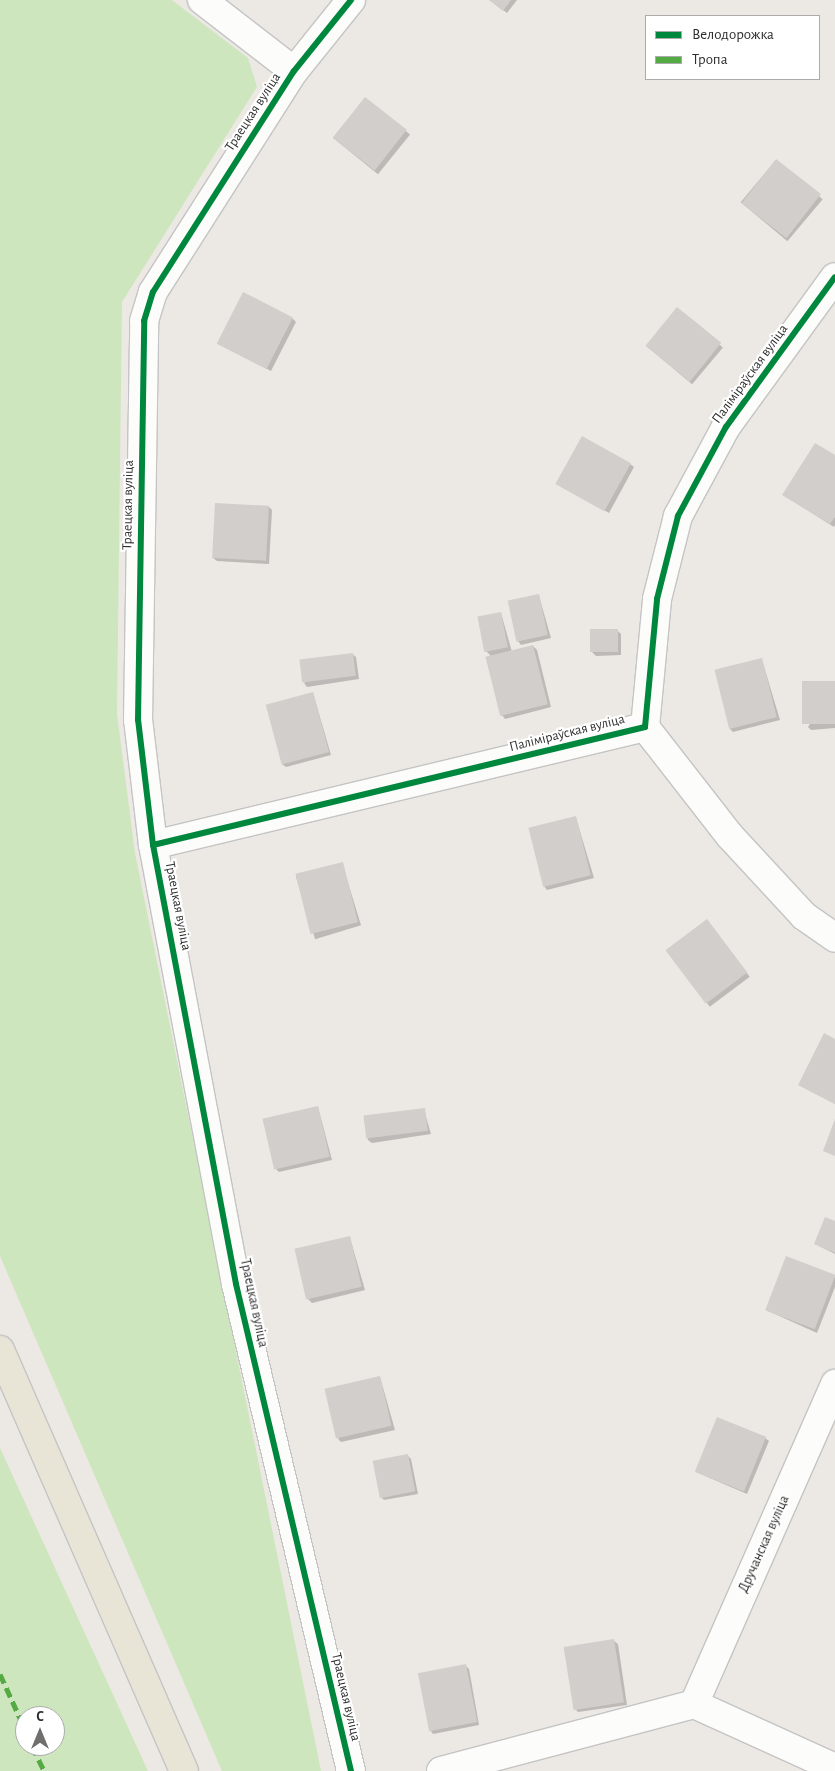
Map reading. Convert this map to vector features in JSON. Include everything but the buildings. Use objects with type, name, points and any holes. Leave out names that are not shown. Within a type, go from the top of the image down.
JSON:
[{"type":"main road","points":[[0,1350],[184,1771]]},
{"type":"street","points":[[202,0],[294,71]]},
{"type":"street","name":"Траецкая вуліца","points":[[350,1771],[236,1284],[154,846],[138,720],[144,321],[153,292],[294,71],[351,0]]},
{"type":"street","name":"Паліміраўская вуліца","points":[[835,277],[726,427],[678,516],[657,599],[645,727],[730,836],[804,916],[835,938]]},
{"type":"street","name":"Паліміраўская вуліца","points":[[154,846],[645,727]]},
{"type":"street","name":"Дручанская вуліца","points":[[694,1704],[835,1384]]},
{"type":"street","points":[[441,1771],[694,1704],[835,1768]]},
{"type":"green space","points":[[0,0],[172,0],[248,58],[257,87],[122,302],[117,714],[135,853],[321,1771],[222,1771],[0,1256]]},
{"type":"green space","points":[[0,1448],[148,1771],[0,1771]]},
{"type":"marked path","points":[[0,1674],[15,1707]]},
{"type":"marked path","points":[[37,1756],[44,1771]]},
{"type":"cycle path","points":[[351,0],[294,71],[153,292],[144,321],[138,720],[153,845],[236,1284],[351,1771]]},
{"type":"cycle path","points":[[153,845],[645,727],[657,599],[678,516],[726,427],[835,277]]}]
